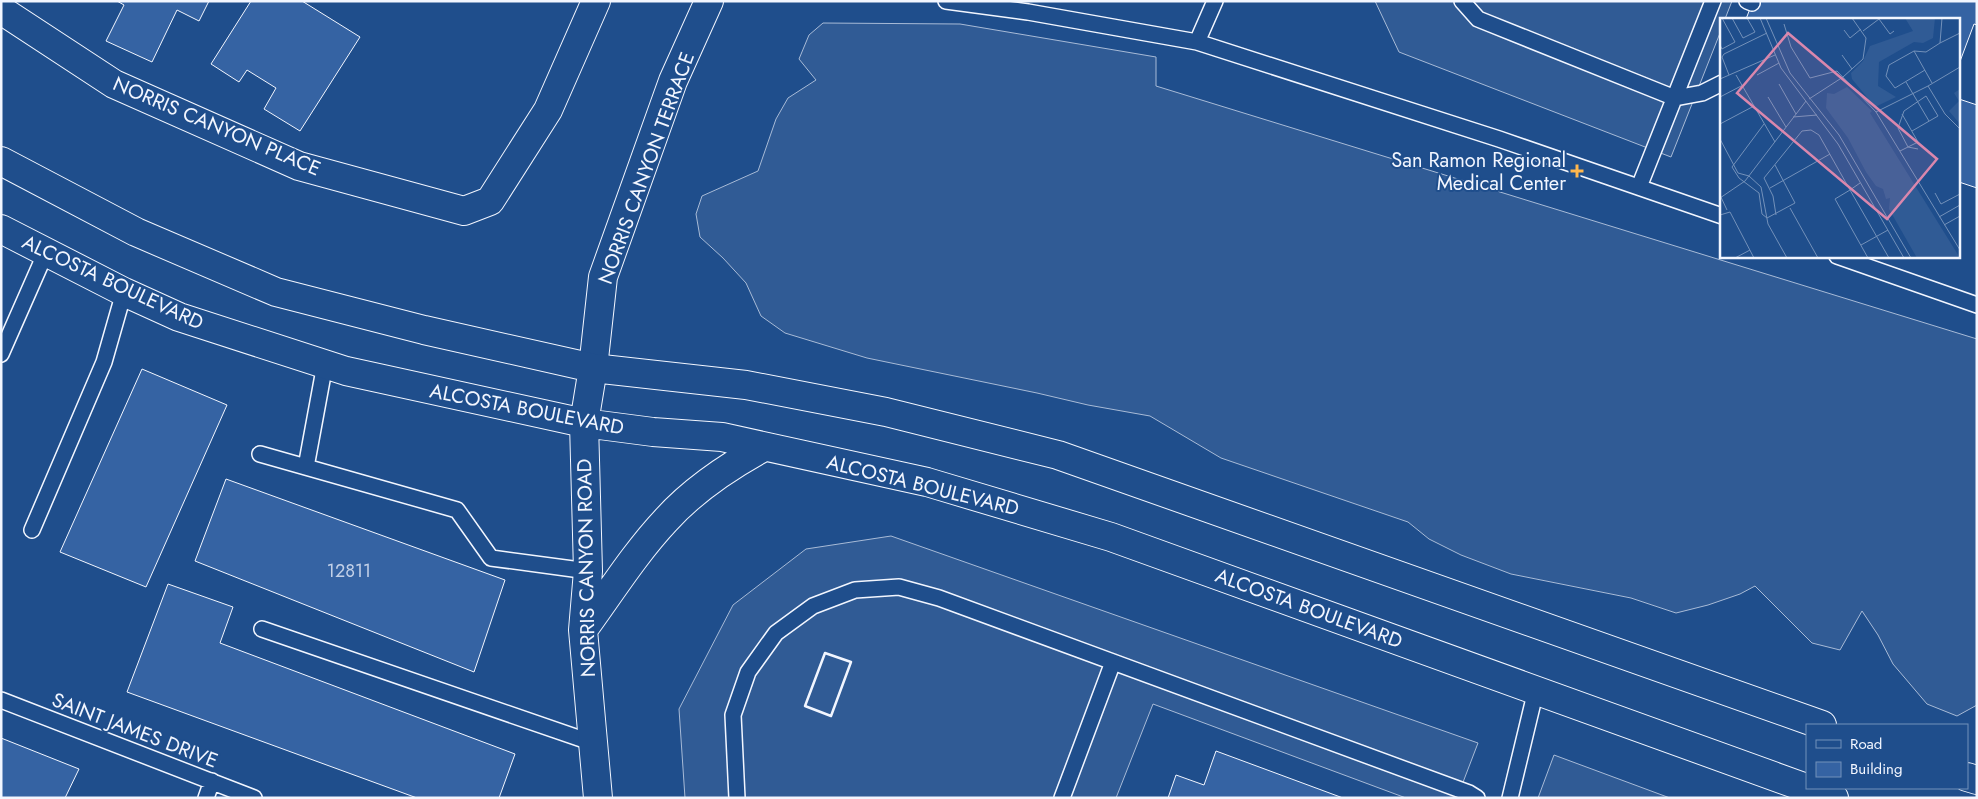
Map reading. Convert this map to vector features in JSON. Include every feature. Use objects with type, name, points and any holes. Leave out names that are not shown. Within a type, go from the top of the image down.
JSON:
[{"type":"main road","name":"NORRIS CANYON PLACE","points":[[1,10],[114,84],[299,166],[464,211],[490,201],[548,110],[596,1]]},
{"type":"main road","name":"NORRIS CANYON TERRACE","points":[[593,368],[604,277],[673,82],[709,1]]},
{"type":"main road","points":[[1,161],[136,232],[276,292],[424,330],[593,368],[746,385],[886,412],[1058,455],[1819,724]]},
{"type":"main road","name":"ALCOSTA BOULEVARD","points":[[1,229],[124,292],[179,317],[346,371],[584,423],[653,432],[722,437],[927,482],[1111,537],[1806,788]]},
{"type":"main road","name":"NORRIS CANYON ROAD","points":[[593,368],[584,423],[588,572],[583,630],[598,798]]},
{"type":"main road","points":[[583,630],[640,550],[667,518],[733,464],[764,447]]},
{"type":"main road","name":"ALCOSTA BOULEVARD","points":[[1809,789],[1834,798]]},
{"type":"lane","points":[[946,1],[1028,12],[1197,42],[1499,139],[1720,215]]},
{"type":"lane","points":[[1197,42],[1215,1]]},
{"type":"lane","points":[[1462,1],[1478,19],[1675,98],[1702,93],[1720,84]]},
{"type":"lane","points":[[1639,187],[1713,1]]},
{"type":"lane","points":[[1,354],[46,252]]},
{"type":"lane","points":[[1843,258],[1977,305]]},
{"type":"lane","points":[[32,530],[104,362],[124,292]]},
{"type":"lane","points":[[306,467],[325,364]]},
{"type":"lane","points":[[260,454],[458,510],[491,558],[588,572]]},
{"type":"lane","points":[[737,798],[732,716],[748,672],[776,633],[813,606],[855,590],[899,587],[931,596],[1113,662],[1469,793],[1477,798]]},
{"type":"lane","points":[[262,629],[593,743]]},
{"type":"lane","points":[[1062,798],[1113,662]]},
{"type":"lane","points":[[1510,798],[1536,690]]},
{"type":"lane","name":"SAINT JAMES DRIVE","points":[[1,700],[254,798]]},
{"type":"lane","points":[[206,798],[212,781]]},
{"type":"shaded area","points":[[1375,1],[1732,1],[1725,18],[1720,18],[1720,33],[1671,157],[1399,52]]},
{"type":"shaded area","points":[[823,23],[960,24],[1156,57],[1156,86],[1977,339],[1977,705],[1957,716],[1927,704],[1893,664],[1878,635],[1862,611],[1840,650],[1812,643],[1755,586],[1740,594],[1708,605],[1676,613],[1631,598],[1511,574],[1461,555],[1429,539],[1408,522],[1221,458],[1150,416],[1088,405],[867,358],[785,333],[761,316],[746,283],[700,237],[696,214],[702,196],[758,171],[776,119],[788,98],[816,80],[799,59],[809,35]]},
{"type":"shaded area","points":[[891,536],[1478,743],[1457,798],[1406,798],[1153,704],[1116,798],[685,798],[679,709],[733,605],[806,549]]},
{"type":"shaded area","points":[[1554,755],[1670,798],[1538,798]]},
{"type":"building","points":[[117,1],[209,1],[199,21],[177,10],[152,62],[106,41],[124,5]]},
{"type":"building","points":[[251,1],[302,1],[360,37],[300,131],[264,109],[276,88],[247,70],[239,82],[211,64]]},
{"type":"building","points":[[1753,1],[1977,1],[1977,25],[1974,24],[1960,61],[1960,18],[1746,18]]},
{"type":"building","points":[[1960,99],[1977,105],[1977,188],[1960,182]]},
{"type":"building","points":[[142,369],[227,405],[146,587],[60,552]]},
{"type":"building","points":[[226,479],[505,580],[474,672],[195,561]]},
{"type":"building","points":[[168,584],[233,607],[220,643],[515,754],[499,798],[417,798],[127,692]]},
{"type":"building","points":[[1,738],[79,769],[65,798],[1,798]]},
{"type":"building","points":[[1216,751],[1343,798],[1168,798],[1176,775],[1204,785]]},
{"type":"wall","points":[[825,653],[851,662],[831,716],[805,706],[825,653]]},
{"type":"place","name":"San Ramon Regional Medical Center","points":[[1577,171]]}]
